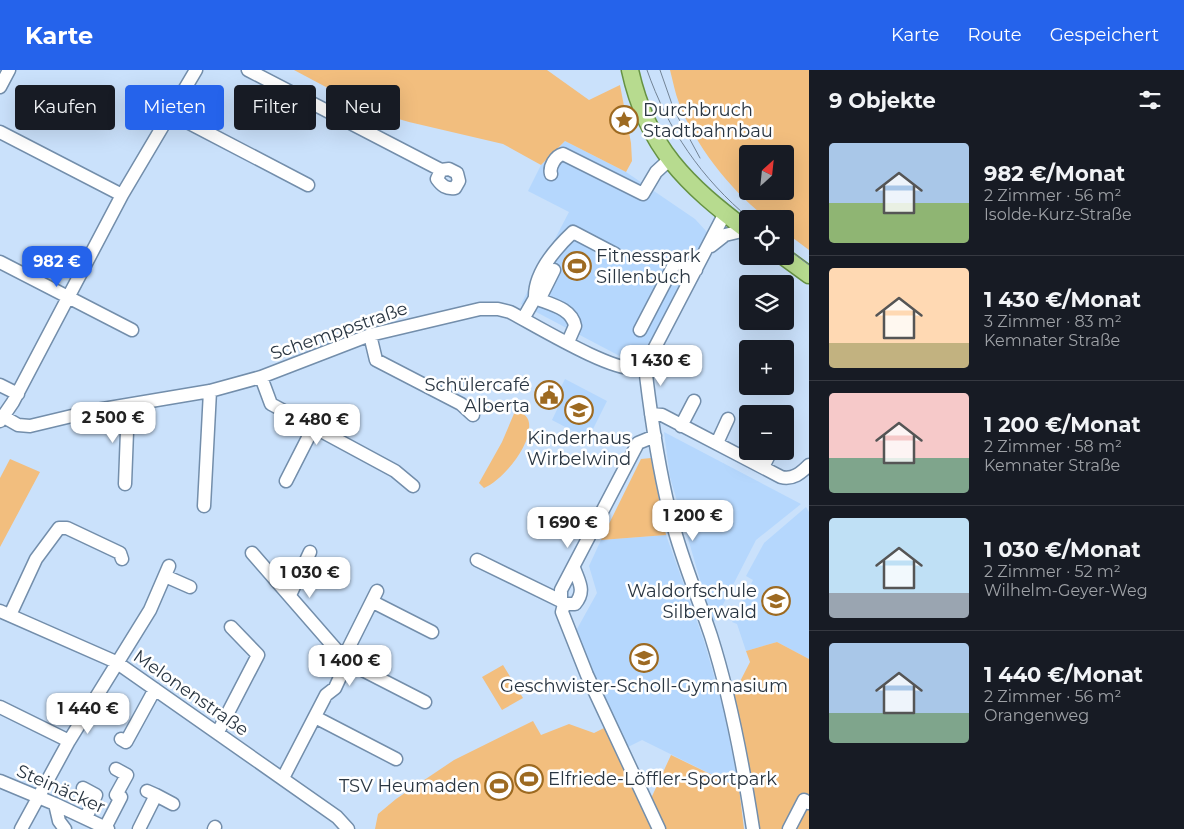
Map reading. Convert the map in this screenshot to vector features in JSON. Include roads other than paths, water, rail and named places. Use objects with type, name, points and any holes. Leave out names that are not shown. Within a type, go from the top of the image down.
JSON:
[{"type":"main road","points":[[630,70],[640,108],[652,133],[669,160],[739,224]]},
{"type":"main road","points":[[794,264],[809,275]]},
{"type":"street","points":[[0,87],[9,70]]},
{"type":"street","points":[[187,85],[196,70]]},
{"type":"street","points":[[248,70],[440,170]]},
{"type":"street","points":[[2,419],[18,394],[122,195],[160,130]]},
{"type":"street","points":[[203,130],[308,185]]},
{"type":"street","points":[[0,132],[122,195]]},
{"type":"street","points":[[551,174],[556,157],[563,154],[643,194],[656,172],[669,160]]},
{"type":"street","points":[[725,213],[651,355],[642,367],[646,375],[654,436],[672,522],[711,637],[730,703],[753,829]]},
{"type":"street","points":[[535,298],[534,288],[555,249],[573,232],[615,254]]},
{"type":"street","points":[[706,251],[725,235],[739,232]]},
{"type":"street","points":[[640,330],[676,261],[696,270]]},
{"type":"street","points":[[0,262],[132,330]]},
{"type":"street","points":[[523,319],[535,298],[542,294],[554,270]]},
{"type":"street","points":[[535,298],[572,316],[575,326],[568,342]]},
{"type":"street","name":"Schemppstraße","points":[[2,419],[18,425],[30,426],[128,405],[210,391],[261,377],[370,335],[480,309],[498,309],[523,319],[616,367],[636,369],[642,367]]},
{"type":"street","points":[[370,335],[376,360],[461,404],[473,415]]},
{"type":"street","points":[[261,377],[271,404],[313,428],[359,447],[397,466],[413,486]]},
{"type":"street","points":[[0,385],[18,394]]},
{"type":"street","points":[[204,506],[210,391]]},
{"type":"street","points":[[681,426],[694,401]]},
{"type":"street","points":[[125,484],[128,405]]},
{"type":"street","points":[[651,414],[662,416],[717,443],[763,467],[788,483],[809,465]]},
{"type":"street","points":[[717,443],[728,419]]},
{"type":"street","points":[[286,481],[313,428]]},
{"type":"street","points":[[654,436],[638,443],[561,590],[562,612],[587,675],[660,829]]},
{"type":"street","points":[[763,467],[766,460]]},
{"type":"street","points":[[5,613],[36,559],[60,528],[67,528],[120,553],[122,559]]},
{"type":"street","points":[[290,596],[310,552]]},
{"type":"street","points":[[252,553],[347,662],[425,702]]},
{"type":"street","points":[[477,560],[563,603],[575,604],[581,598],[582,588],[574,568]]},
{"type":"street","points":[[21,829],[69,741],[116,662],[150,610],[167,571],[190,588]]},
{"type":"street","points":[[283,778],[315,717],[325,687],[335,688],[347,662],[348,649],[375,597],[432,632]]},
{"type":"street","name":"Melonenstraße","points":[[5,613],[116,662],[283,778],[337,817],[348,829]]},
{"type":"street","points":[[218,732],[258,655],[231,627]]},
{"type":"street","points":[[121,739],[126,742],[155,689]]},
{"type":"street","points":[[0,707],[69,741]]},
{"type":"street","points":[[315,717],[396,760]]},
{"type":"street","points":[[107,828],[121,797],[116,795],[127,775],[116,769]]},
{"type":"street","name":"Steinäcker","points":[[0,781],[107,828]]},
{"type":"street","points":[[83,788],[96,795],[86,818]]},
{"type":"street","points":[[139,829],[152,793],[173,804]]},
{"type":"street","points":[[789,829],[804,800],[809,803]]},
{"type":"street","points":[[55,804],[59,821],[65,829]]},
{"type":"tram line","points":[[647,70],[665,113],[688,152],[716,187],[740,210]]},
{"type":"tram line","points":[[660,70],[674,110],[700,158]]},
{"type":"tram line","points":[[794,254],[809,265]]},
{"type":"place","name":"Durchbruch Stadtbahnbau","points":[[624,120]]},
{"type":"place","name":"Fitnesspark Sillenbuch","points":[[577,266]]},
{"type":"place","name":"Schülercafé Alberta","points":[[549,395]]},
{"type":"place","name":"Kinderhaus Wirbelwind","points":[[579,410]]},
{"type":"place","name":"Waldorfschule Silberwald","points":[[776,601]]},
{"type":"place","name":"Geschwister-Scholl-Gymnasium","points":[[644,658]]},
{"type":"place","name":"Elfriede-Löffler-Sportpark","points":[[529,779]]},
{"type":"place","name":"TSV Heumaden","points":[[499,786]]}]
